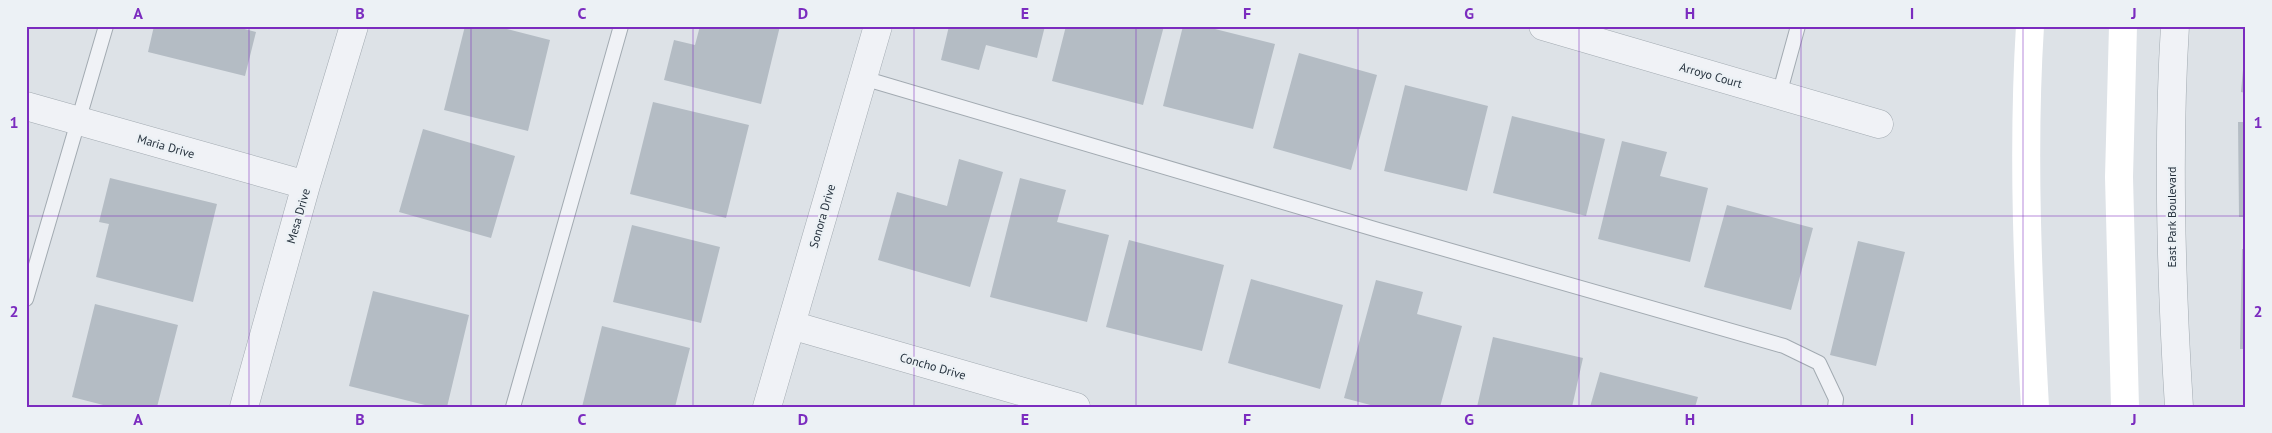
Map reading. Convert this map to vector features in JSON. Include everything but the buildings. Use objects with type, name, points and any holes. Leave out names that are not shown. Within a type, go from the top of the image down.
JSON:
[{"type":"main road","points":[[2030,26],[2026,84],[2027,252],[2035,407]]},
{"type":"main road","points":[[2123,26],[2119,177],[2125,407]]},
{"type":"street","name":"Mesa Drive","points":[[244,407],[306,185],[354,26]]},
{"type":"street","name":"Sonora Drive","points":[[767,407],[878,26]]},
{"type":"street","name":"Arroyo Court","points":[[1543,26],[1879,124]]},
{"type":"street","name":"East Park Boulevard","points":[[2176,26],[2170,104],[2171,275],[2179,407]]},
{"type":"street","name":"Maria Drive","points":[[26,106],[306,185]]},
{"type":"street","name":"Concho Drive","points":[[791,325],[1076,407]]},
{"type":"lane","points":[[26,299],[106,26]]},
{"type":"lane","points":[[513,407],[621,26]]},
{"type":"lane","points":[[1779,95],[1798,26]]},
{"type":"lane","points":[[863,78],[1378,230],[1784,346],[1819,363],[1836,399],[1835,407]]}]
